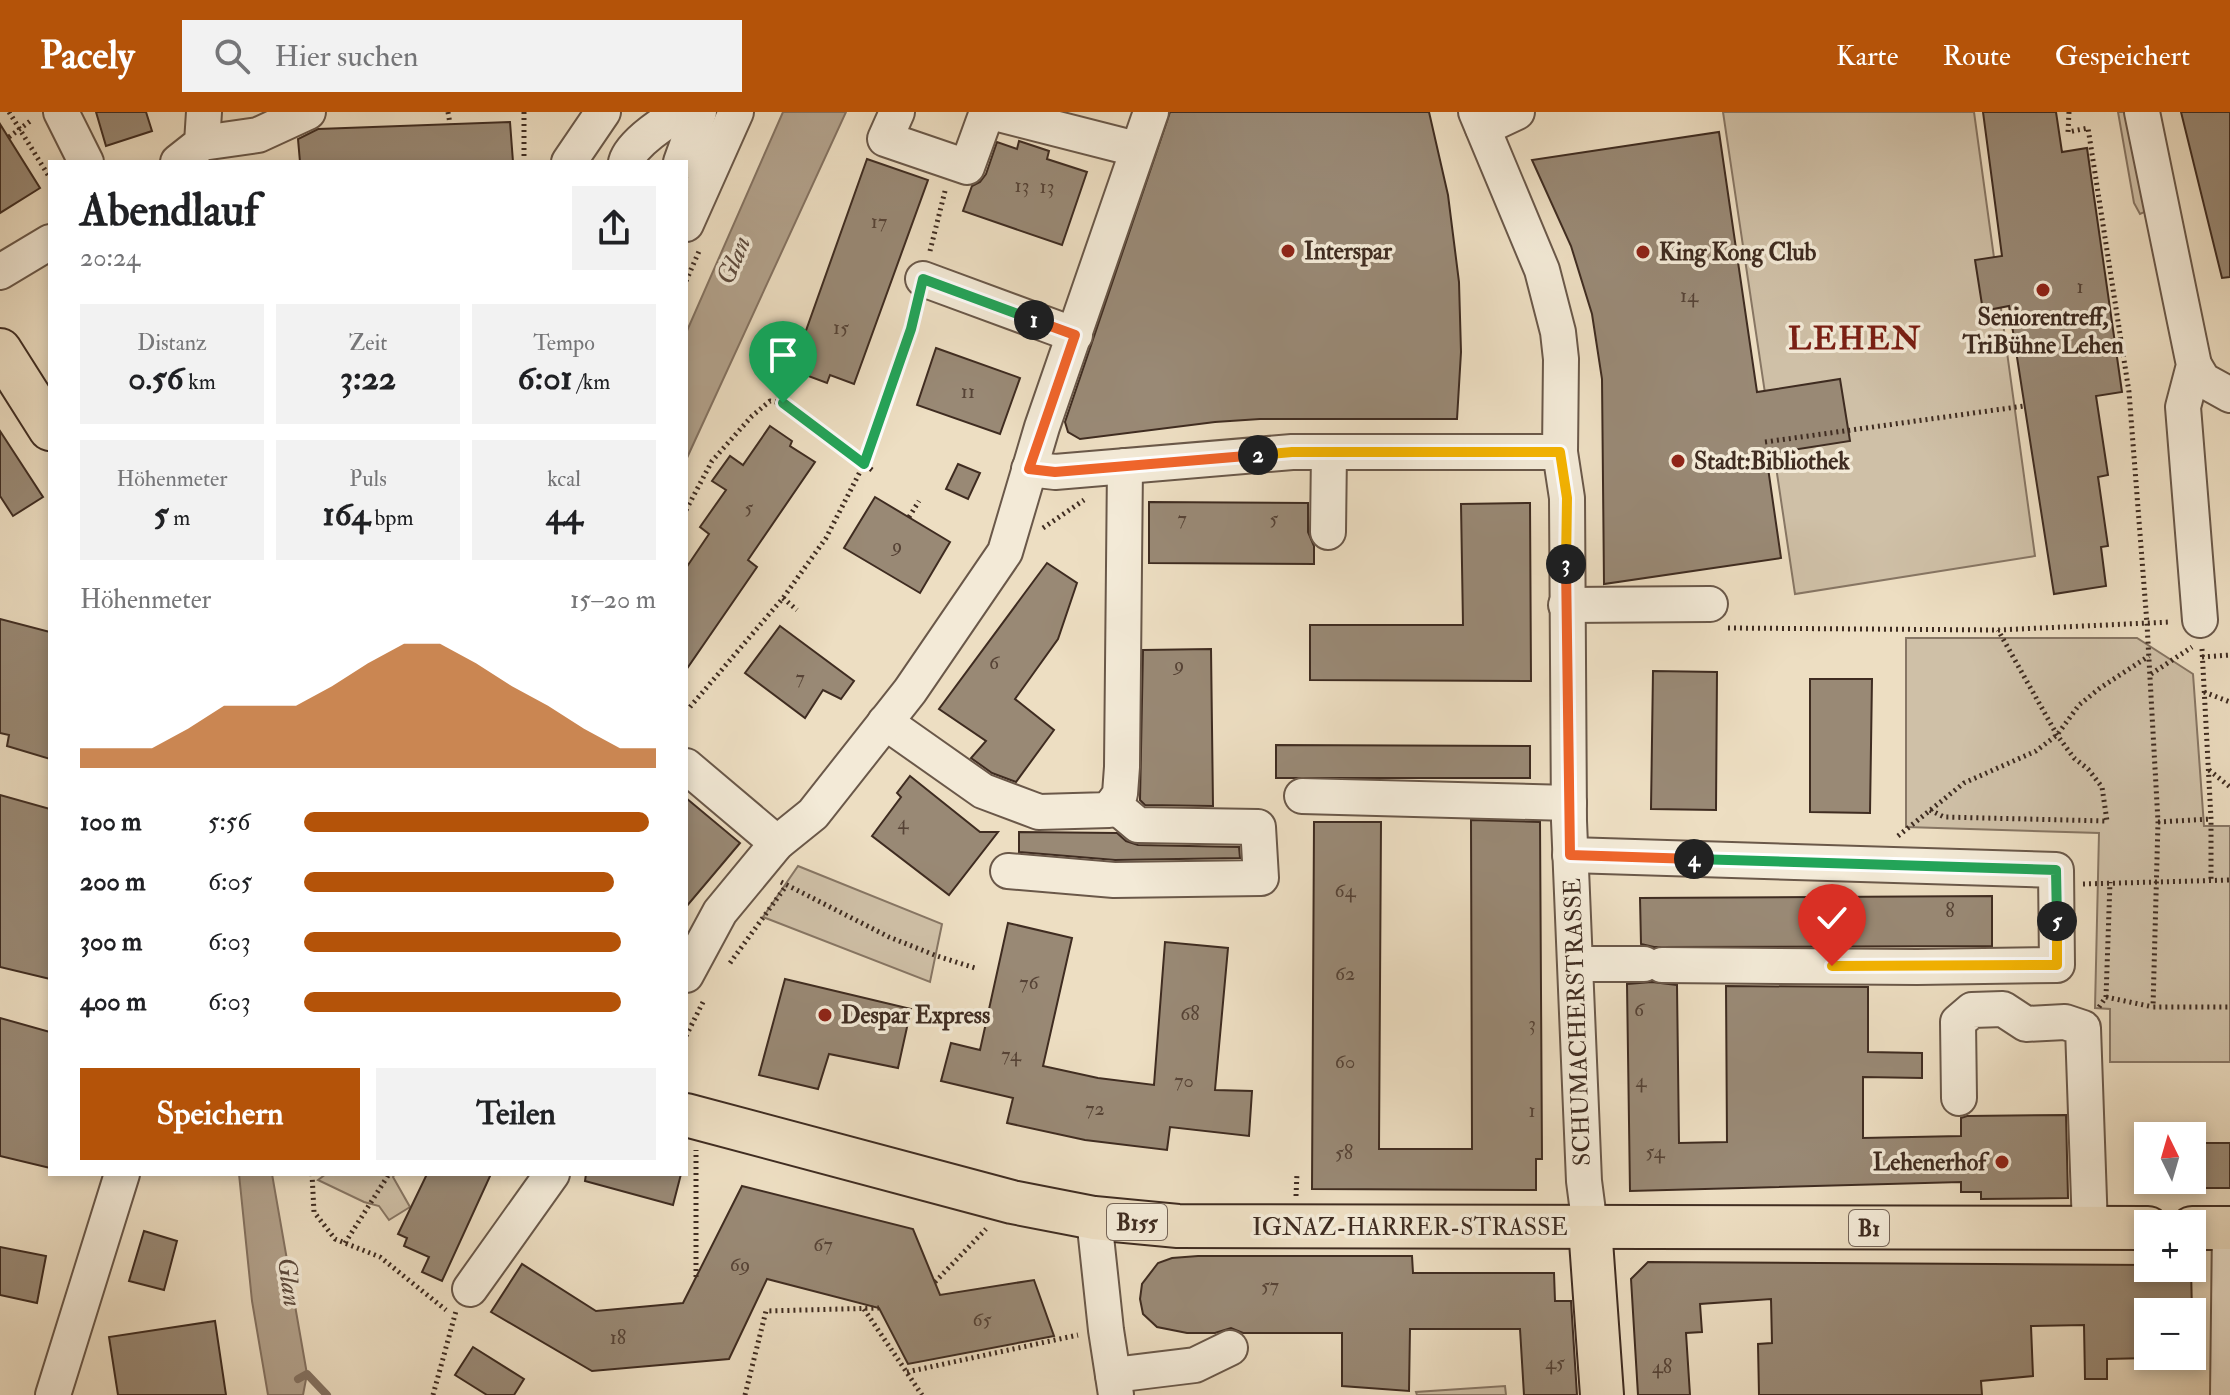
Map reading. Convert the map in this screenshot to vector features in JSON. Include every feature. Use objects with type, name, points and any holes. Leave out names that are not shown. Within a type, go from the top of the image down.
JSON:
[{"type":"main road","points":[[0,350],[48,426]]},
{"type":"main road","name":"IGNAZ-HARRER-STRASSE","points":[[691,1116],[1012,1202],[1094,1218],[1178,1226],[2134,1228]]},
{"type":"main road","points":[[1590,1227],[1602,1395]]},
{"type":"main road","points":[[2206,1228],[2230,1228]]},
{"type":"street","points":[[61,112],[85,160]]},
{"type":"street","points":[[212,143],[258,135],[308,112]]},
{"type":"street","points":[[570,160],[603,112]]},
{"type":"street","points":[[627,160],[629,151],[675,115],[686,112]]},
{"type":"street","points":[[682,160],[699,112]]},
{"type":"street","points":[[688,220],[736,112]]},
{"type":"street","points":[[696,986],[720,912],[768,853],[813,814],[885,722],[1005,552],[1029,469],[1145,123],[989,112],[967,167],[885,139],[897,112]]},
{"type":"street","points":[[1479,120],[1517,112]]},
{"type":"street","points":[[2142,112],[2194,365],[2203,380],[2230,395]]},
{"type":"street","name":"SCHUMACHERSTRASSE","points":[[1479,120],[1542,270],[1558,332],[1561,359],[1560,452],[1567,498],[1570,855],[1584,1181],[1590,1227]]},
{"type":"street","points":[[0,272],[48,243]]},
{"type":"street","points":[[923,279],[1075,335]]},
{"type":"street","points":[[2194,365],[2183,407],[2197,637]]},
{"type":"street","points":[[1029,469],[1055,472],[1292,452],[1560,452]]},
{"type":"street","points":[[1328,532],[1329,452]]},
{"type":"street","points":[[885,722],[983,791],[1039,812],[1109,810],[1120,794],[1122,767],[1125,466]]},
{"type":"street","points":[[1566,605],[1714,616]]},
{"type":"street","points":[[688,768],[768,853]]},
{"type":"street","points":[[1302,796],[1569,803]]},
{"type":"street","points":[[1008,871],[1114,880],[1261,878],[1258,827],[1138,825],[1113,804]]},
{"type":"street","points":[[1570,855],[2056,870],[2057,965],[1576,964]]},
{"type":"street","points":[[1959,1098],[1958,1022],[1972,1010],[2003,1009],[2026,1024],[2065,1022],[2083,1028],[2090,1228]]},
{"type":"street","points":[[53,1395],[121,1176]]},
{"type":"street","points":[[461,1302],[551,1176]]},
{"type":"street","points":[[1094,1218],[1114,1385],[1195,1365],[1230,1348]]},
{"type":"street","points":[[2228,1395],[2230,1228]]},
{"type":"path","points":[[9,112],[48,175]]},
{"type":"path","points":[[448,112],[450,124]]},
{"type":"path","points":[[524,112],[524,160]]},
{"type":"path","points":[[2069,112],[2068,132],[2088,128],[2129,392],[2158,822],[2153,1007]]},
{"type":"path","points":[[9,137],[21,131]]},
{"type":"path","points":[[690,707],[783,598],[826,538],[864,464],[911,329],[952,163]]},
{"type":"path","points":[[688,507],[715,463],[752,416],[770,401],[783,403],[872,470]]},
{"type":"path","points":[[1765,442],[2024,406]]},
{"type":"path","points":[[1005,552],[1085,500]]},
{"type":"path","points":[[909,517],[919,501]]},
{"type":"path","points":[[783,598],[797,610]]},
{"type":"path","points":[[1714,616],[1998,630],[2147,624],[2197,637]]},
{"type":"path","points":[[1930,810],[1944,817],[2107,821],[2102,787],[2057,735],[1998,630]]},
{"type":"path","points":[[2197,637],[2202,657],[2211,819],[2211,880]]},
{"type":"path","points":[[2150,675],[2197,637]]},
{"type":"path","points":[[2202,657],[2230,655]]},
{"type":"path","points":[[1891,842],[1964,783],[2036,751],[2057,735],[2079,705],[2149,656]]},
{"type":"path","points":[[2204,692],[2230,702]]},
{"type":"path","points":[[2208,770],[2230,787]]},
{"type":"path","points":[[2158,822],[2211,819]]},
{"type":"path","points":[[768,853],[786,886],[889,937],[975,968]]},
{"type":"path","points":[[2083,1028],[2106,997],[2110,882],[2230,880]]},
{"type":"path","points":[[729,964],[786,886]]},
{"type":"path","points":[[688,1026],[696,986]]},
{"type":"path","points":[[2106,997],[2153,1007],[2230,1007]]},
{"type":"path","points":[[691,1116],[696,1277]]},
{"type":"path","points":[[312,1176],[314,1212],[335,1239],[380,1257],[461,1302],[433,1395]]},
{"type":"path","points":[[345,1243],[388,1176]]},
{"type":"path","points":[[935,1282],[986,1229]]},
{"type":"path","points":[[864,1308],[922,1395]]},
{"type":"path","points":[[745,1395],[766,1311],[879,1308]]},
{"type":"path","points":[[907,1372],[1083,1334]]},
{"type":"shaded area","points":[[1723,112],[1974,112],[2035,556],[1795,594]]},
{"type":"shaded area","points":[[2118,112],[2128,112],[2149,210],[2140,214],[2134,203]]},
{"type":"shaded area","points":[[1906,638],[2137,638],[2193,674],[2204,826],[2230,826],[2230,1062],[2110,1062],[2110,1009],[2095,1008],[2099,833],[1906,827]]},
{"type":"shaded area","points":[[798,866],[942,924],[930,982],[763,917]]},
{"type":"shaded area","points":[[323,1176],[394,1176],[410,1207],[389,1220],[379,1206],[318,1180]]},
{"type":"shaded area","points":[[1505,1386],[1506,1395],[1417,1395],[1416,1392]]},
{"type":"water","name":"Glan","points":[[783,112],[846,112],[688,456],[688,328]]},
{"type":"water","name":"Glan","points":[[239,1176],[272,1176],[307,1374],[303,1395],[268,1395],[252,1301]]},
{"type":"building","points":[[96,112],[146,112],[152,131],[106,146]]},
{"type":"building","name":"Interspar","points":[[1170,112],[1429,112],[1448,195],[1459,282],[1461,352],[1457,419],[1260,419],[1080,439],[1068,432],[1065,422]]},
{"type":"building","name":"Seniorentreff, TriBühne Lehen","points":[[1983,112],[2056,112],[2062,152],[2087,148],[2122,392],[2096,396],[2108,475],[2098,477],[2108,546],[2101,547],[2106,586],[2054,594],[2009,306],[1983,311],[1975,260],[2002,256]]},
{"type":"building","points":[[2181,112],[2230,112],[2230,277],[2222,278]]},
{"type":"building","points":[[510,122],[513,160],[300,160],[298,139],[318,129]]},
{"type":"building","points":[[0,124],[40,188],[0,213]]},
{"type":"building","points":[[1719,132],[1757,392],[1840,379],[1850,441],[1766,454],[1781,558],[1604,584],[1602,379],[1592,314],[1571,246],[1532,160]]},
{"type":"building","points":[[1019,141],[1049,151],[1047,159],[1087,172],[1062,245],[963,211],[972,186],[986,174],[997,142],[1017,149]]},
{"type":"building","points":[[867,159],[928,180],[854,384],[830,375],[827,383],[792,370]]},
{"type":"building","points":[[936,348],[1020,378],[1000,434],[917,405]]},
{"type":"building","points":[[770,426],[792,441],[790,446],[815,462],[748,560],[757,567],[688,667],[688,565],[709,534],[700,527],[726,490],[712,481],[730,456],[743,465]]},
{"type":"building","points":[[0,431],[43,497],[13,516],[0,496]]},
{"type":"building","points":[[958,464],[980,473],[968,499],[946,489]]},
{"type":"building","points":[[875,497],[950,542],[920,593],[844,548]]},
{"type":"building","points":[[1149,502],[1308,503],[1308,532],[1314,546],[1314,564],[1149,563]]},
{"type":"building","points":[[1530,503],[1531,681],[1310,680],[1310,625],[1463,625],[1461,504]]},
{"type":"building","points":[[1047,563],[1077,583],[1058,639],[1015,699],[1054,730],[1016,782],[992,773],[971,758],[986,741],[939,709]]},
{"type":"building","points":[[0,619],[48,631],[48,758],[7,746],[9,735],[0,733]]},
{"type":"building","points":[[780,626],[854,681],[841,699],[823,690],[805,718],[745,673]]},
{"type":"building","points":[[1211,649],[1213,806],[1145,805],[1140,800],[1143,650]]},
{"type":"building","points":[[1653,671],[1717,672],[1716,810],[1651,809]]},
{"type":"building","points":[[1810,679],[1872,679],[1870,813],[1810,812]]},
{"type":"building","points":[[1276,745],[1530,746],[1530,778],[1276,778]]},
{"type":"building","points":[[910,776],[980,832],[998,832],[949,895],[872,836],[901,797],[897,793]]},
{"type":"building","points":[[0,795],[48,808],[48,979],[0,967]]},
{"type":"building","points":[[688,800],[740,843],[688,905]]},
{"type":"building","points":[[1471,820],[1540,822],[1542,1159],[1536,1159],[1536,1190],[1312,1189],[1314,822],[1381,822],[1379,1149],[1472,1149]]},
{"type":"building","points":[[1019,832],[1117,833],[1126,841],[1138,845],[1239,847],[1240,858],[1115,860],[1019,852]]},
{"type":"building","points":[[1992,896],[1992,946],[1654,947],[1641,944],[1640,898]]},
{"type":"building","points":[[1008,923],[1072,938],[1043,1066],[1098,1078],[1154,1085],[1165,942],[1228,948],[1215,1090],[1252,1091],[1249,1136],[1170,1127],[1167,1150],[1085,1140],[1007,1123],[1013,1098],[941,1081],[951,1043],[980,1050]]},
{"type":"building","points":[[785,979],[911,1009],[898,1068],[829,1054],[818,1089],[759,1075]]},
{"type":"building","points":[[1652,982],[1677,985],[1679,1143],[1727,1142],[1726,986],[1868,987],[1868,1052],[1922,1053],[1922,1078],[1863,1077],[1863,1138],[1961,1136],[1961,1118],[1967,1116],[2066,1115],[2068,1198],[1981,1199],[1981,1192],[1961,1192],[1961,1182],[1630,1191],[1627,984]]},
{"type":"building","points":[[0,1018],[48,1031],[48,1168],[0,1156]]},
{"type":"building","points":[[2206,1143],[2230,1143],[2230,1188],[2206,1188]]},
{"type":"building","points":[[426,1176],[490,1176],[442,1281],[422,1272],[429,1257],[404,1246],[407,1238],[398,1234]]},
{"type":"building","points":[[586,1176],[680,1176],[673,1205],[585,1181]]},
{"type":"building","points":[[742,1186],[913,1229],[940,1295],[1034,1280],[1054,1336],[908,1364],[879,1308],[767,1279],[729,1359],[592,1371],[491,1312],[522,1264],[596,1311],[683,1303]]},
{"type":"building","points":[[144,1231],[177,1241],[164,1290],[129,1281]]},
{"type":"building","points":[[0,1247],[46,1256],[37,1303],[0,1295]]},
{"type":"building","points":[[1412,1256],[1413,1273],[1554,1273],[1555,1301],[1571,1301],[1577,1395],[1524,1395],[1520,1329],[1410,1329],[1409,1391],[1342,1386],[1342,1333],[1243,1333],[1231,1328],[1215,1333],[1187,1333],[1157,1327],[1143,1314],[1140,1299],[1142,1284],[1158,1263],[1172,1258]]},
{"type":"building","points":[[1648,1262],[2134,1265],[2134,1282],[2191,1282],[2192,1298],[2134,1298],[2134,1358],[2107,1359],[2107,1379],[2085,1379],[2084,1325],[2031,1326],[2033,1376],[1981,1381],[1982,1395],[1759,1395],[1758,1344],[1772,1343],[1771,1299],[1700,1304],[1702,1332],[1686,1333],[1690,1395],[1638,1395],[1631,1279]]},
{"type":"building","points":[[215,1321],[226,1395],[118,1395],[109,1337]]},
{"type":"building","points":[[473,1347],[524,1379],[514,1395],[487,1395],[455,1375]]},
{"type":"waterway","points":[[298,1379],[307,1374],[327,1395]]},
{"type":"place","name":"Interspar","points":[[1288,251]]},
{"type":"place","name":"King Kong Club","points":[[1643,252]]},
{"type":"place","name":"Seniorentreff, TriBühne Lehen","points":[[2043,290]]},
{"type":"place","name":"Stadt:Bibliothek","points":[[1678,461]]},
{"type":"place","name":"Despar Express","points":[[825,1015]]},
{"type":"place","name":"Lehenerhof","points":[[2002,1162]]},
{"type":"district","name":"LEHEN","points":[[1855,338]]},
{"type":"route","points":[[783,403],[864,464],[911,329],[923,279],[1075,335],[1029,469],[1055,472],[1292,452],[1560,452],[1567,498],[1570,855],[2056,870],[2057,965],[1832,966]]}]
